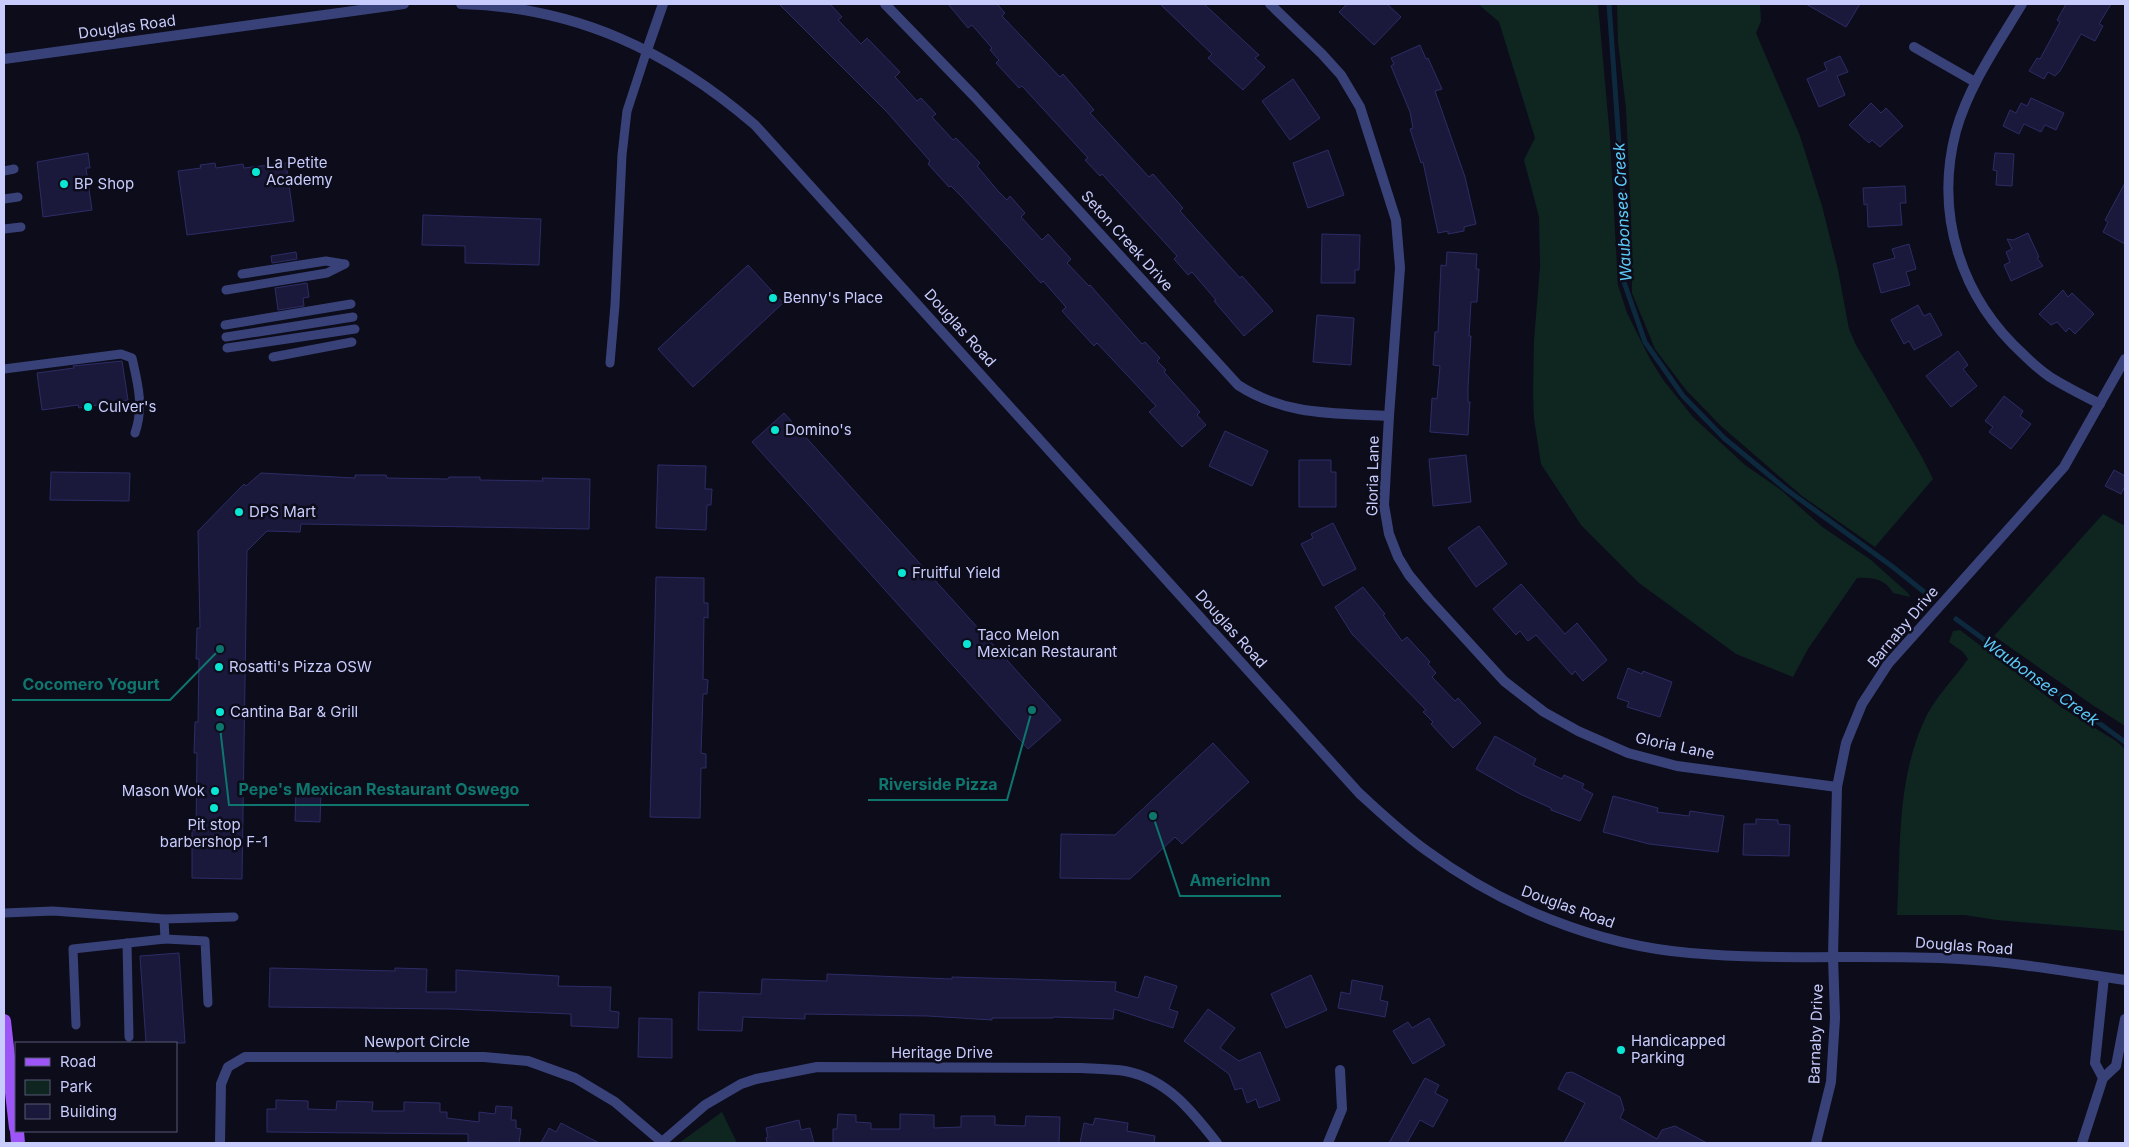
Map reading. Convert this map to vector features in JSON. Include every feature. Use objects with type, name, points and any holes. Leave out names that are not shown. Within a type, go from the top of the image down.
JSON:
[{"type":"main road","points":[[4,1021],[15,1120]]},
{"type":"street","name":"Douglas Road","points":[[4,59],[404,4]]},
{"type":"street","name":"Douglas Road","points":[[461,4],[504,6],[577,21],[647,50],[672,63],[726,99],[776,146],[1359,793],[1427,852],[1508,901],[1539,915],[1611,939],[1690,953],[1961,959],[2125,980]]},
{"type":"street","points":[[647,50],[663,4]]},
{"type":"street","name":"Seton Creek Drive","points":[[885,4],[981,104],[1238,385],[1262,399],[1302,411],[1389,416]]},
{"type":"street","name":"Gloria Lane","points":[[1270,4],[1341,74],[1360,107],[1396,220],[1400,268],[1384,505],[1389,534],[1398,557],[1409,574],[1429,599],[1504,681],[1544,712],[1578,731],[1628,753],[1677,766],[1837,787]]},
{"type":"street","points":[[2022,4],[1976,82],[1956,130],[1949,183],[1950,213],[1954,238],[1971,288],[1995,326],[2016,348],[2049,377],[2100,404]]},
{"type":"street","points":[[1914,47],[1976,82]]},
{"type":"street","name":"Barnaby Drive","points":[[1816,1143],[1831,1082],[1835,1018],[1833,956],[1837,787],[1846,743],[1862,704],[1888,664],[2064,467],[2125,359]]},
{"type":"street","points":[[2103,1078],[2095,1063],[2104,977]]},
{"type":"street","points":[[2082,1143],[2103,1078],[2116,1066],[2125,1019]]},
{"type":"street","name":"Newport Circle","points":[[220,1143],[221,1084],[228,1067],[245,1057],[484,1058],[528,1061],[575,1078],[615,1102],[661,1143]]},
{"type":"street","name":"Heritage Drive","points":[[661,1143],[705,1105],[741,1084],[756,1079],[817,1067],[1082,1068],[1124,1071],[1143,1076],[1177,1096],[1192,1111],[1217,1143]]},
{"type":"street","points":[[1328,1143],[1342,1109],[1340,1070]]},
{"type":"lane","points":[[610,363],[615,305],[622,155],[627,111],[647,50]]},
{"type":"lane","points":[[4,171],[14,169]]},
{"type":"lane","points":[[4,200],[18,197]]},
{"type":"lane","points":[[4,229],[22,227]]},
{"type":"lane","points":[[226,290],[327,273],[345,264],[326,261],[242,274]]},
{"type":"lane","points":[[225,324],[351,304]]},
{"type":"lane","points":[[226,337],[353,317]]},
{"type":"lane","points":[[227,348],[355,330]]},
{"type":"lane","points":[[273,357],[352,342]]},
{"type":"lane","points":[[4,369],[121,354],[132,358],[138,385],[140,418],[135,433]]},
{"type":"lane","points":[[4,913],[53,911],[164,919],[234,917]]},
{"type":"lane","points":[[164,919],[165,939]]},
{"type":"lane","points":[[76,1025],[73,949],[165,939],[205,941],[208,1003]]},
{"type":"lane","points":[[126,943],[129,1038]]},
{"type":"green space","points":[[1478,4],[1598,4],[1610,138],[1618,285],[1627,313],[1650,359],[1664,381],[1693,417],[1745,465],[1781,490],[1821,526],[1871,560],[1908,593],[1910,597],[1893,593],[1890,588],[1878,580],[1857,578],[1808,649],[1793,677],[1736,654],[1639,583],[1581,525],[1541,464],[1534,419],[1533,393],[1534,340],[1540,267],[1539,217],[1524,160],[1535,138],[1499,22]]},
{"type":"green space","points":[[1617,4],[1760,4],[1761,21],[1756,33],[1800,136],[1822,206],[1838,270],[1849,329],[1856,345],[1933,479],[1875,547],[1802,496],[1721,426],[1686,390],[1655,349],[1632,293],[1631,216],[1626,109],[1618,42]]},
{"type":"green space","points":[[2103,514],[2125,526],[2125,726],[1994,636]]},
{"type":"green space","points":[[1960,630],[2061,707],[2116,741],[2125,749],[2125,931],[1997,920],[1964,915],[1897,915],[1902,816],[1909,768],[1915,744],[1928,713],[1968,659],[1963,652],[1949,642],[1953,631]]},
{"type":"green space","points":[[722,1112],[737,1143],[679,1143]]},
{"type":"building","points":[[779,4],[830,4],[842,17],[838,20],[861,44],[867,38],[900,72],[895,77],[917,101],[921,98],[936,114],[932,117],[953,140],[956,138],[980,163],[977,166],[998,191],[1007,200],[1010,196],[1025,213],[1021,217],[1042,240],[1048,234],[1071,259],[1067,263],[1090,285],[1142,344],[1145,342],[1160,358],[1157,361],[1166,370],[1164,372],[1200,412],[1197,415],[1206,425],[1182,447],[1149,412],[1156,406],[1097,343],[1094,346],[1062,311],[1066,307],[1043,281],[1041,283],[962,197],[951,186],[949,187],[928,164],[930,161],[887,112]]},
{"type":"building","points":[[948,4],[997,4],[1005,13],[1002,16],[1060,77],[1063,74],[1094,110],[1090,113],[1149,177],[1153,174],[1183,208],[1180,211],[1240,278],[1242,276],[1273,311],[1244,336],[1192,272],[1188,275],[1174,259],[1177,256],[1102,174],[1100,176],[1085,160],[1088,158],[1022,86],[1019,88],[996,63],[999,60],[990,50],[992,48],[972,25],[968,28]]},
{"type":"building","points":[[1160,4],[1204,4],[1259,55],[1255,58],[1265,67],[1243,90],[1208,58],[1212,54]]},
{"type":"building","points":[[1347,4],[1387,4],[1401,17],[1374,45],[1339,12]]},
{"type":"building","points":[[1806,4],[1860,4],[1846,27]]},
{"type":"building","points":[[2066,4],[2111,4],[2099,24],[2103,26],[2095,41],[2081,34],[2060,71],[2055,76],[2048,72],[2044,79],[2029,71],[2037,58],[2040,59],[2060,22],[2057,20]]},
{"type":"building","points":[[1420,45],[1442,89],[1435,91],[1465,177],[1476,224],[1464,227],[1464,231],[1448,234],[1448,231],[1438,233],[1423,162],[1421,163],[1410,129],[1413,128],[1410,112],[1391,66],[1394,64],[1391,58]]},
{"type":"building","points":[[1840,56],[1848,72],[1837,76],[1845,95],[1819,107],[1807,79],[1827,70],[1824,63]]},
{"type":"building","points":[[1293,79],[1320,118],[1290,140],[1262,101]]},
{"type":"building","points":[[2031,98],[2064,113],[2056,130],[2045,125],[2041,132],[2024,124],[2019,134],[2003,126],[2010,110],[2016,113],[2021,103],[2027,106]]},
{"type":"building","points":[[1871,103],[1881,113],[1886,108],[1903,126],[1880,147],[1872,140],[1869,143],[1849,125]]},
{"type":"building","points":[[1328,150],[1344,195],[1308,208],[1293,163]]},
{"type":"building","name":"BP Shop","points":[[88,153],[90,168],[86,168],[92,210],[43,217],[37,162]]},
{"type":"building","points":[[1995,153],[2014,154],[2012,186],[1996,185],[1997,171],[1993,170]]},
{"type":"building","points":[[215,163],[216,168],[243,164],[244,168],[286,163],[294,221],[187,235],[178,171],[201,168],[200,165]]},
{"type":"building","points":[[2125,183],[2125,244],[2103,232],[2108,222],[2105,220]]},
{"type":"building","points":[[1905,186],[1906,203],[1900,203],[1902,225],[1868,227],[1867,204],[1864,205],[1863,188]]},
{"type":"building","points":[[423,215],[541,219],[539,265],[465,263],[465,246],[422,245]]},
{"type":"building","points":[[2028,233],[2039,257],[2037,258],[2043,266],[2011,281],[2004,265],[2010,262],[2006,252],[2012,249],[2007,239],[2013,240]]},
{"type":"building","points":[[1322,234],[1360,235],[1359,270],[1355,270],[1355,283],[1321,283]]},
{"type":"building","points":[[1909,244],[1916,269],[1906,272],[1910,285],[1881,293],[1873,264],[1895,258],[1892,249]]},
{"type":"building","points":[[296,252],[297,259],[272,263],[271,256]]},
{"type":"building","points":[[1447,252],[1477,254],[1476,269],[1479,269],[1477,302],[1471,302],[1468,435],[1430,432],[1432,398],[1437,399],[1440,366],[1433,365],[1435,332],[1438,332],[1441,265],[1446,266]]},
{"type":"building","points":[[748,265],[783,303],[693,387],[658,349]]},
{"type":"building","points":[[307,283],[309,297],[303,298],[304,306],[278,310],[275,288]]},
{"type":"building","points":[[2063,290],[2068,297],[2072,293],[2094,314],[2075,334],[2069,328],[2066,332],[2057,322],[2051,325],[2039,314]]},
{"type":"building","points":[[1918,305],[1924,316],[1930,313],[1942,335],[1914,350],[1909,341],[1904,344],[1891,320]]},
{"type":"building","points":[[1317,315],[1354,318],[1351,365],[1313,362]]},
{"type":"building","points":[[1958,351],[1968,365],[1963,369],[1977,386],[1951,407],[1926,376]]},
{"type":"building","points":[[122,361],[128,400],[79,408],[78,405],[42,410],[37,373],[74,368],[73,366]]},
{"type":"building","points":[[2004,396],[2023,411],[2020,416],[2031,424],[2011,449],[1989,432],[1993,427],[1985,421]]},
{"type":"building","points":[[784,413],[1061,720],[1028,749],[752,442]]},
{"type":"building","points":[[1225,431],[1268,451],[1252,486],[1209,466]]},
{"type":"building","points":[[1466,455],[1471,502],[1433,506],[1429,459]]},
{"type":"building","points":[[1299,460],[1331,460],[1331,472],[1336,472],[1336,507],[1299,507]]},
{"type":"building","points":[[658,465],[706,466],[705,489],[712,489],[711,505],[707,505],[706,530],[656,528]]},
{"type":"building","points":[[2114,470],[2125,476],[2125,486],[2121,494],[2105,486]]},
{"type":"building","points":[[51,472],[130,473],[129,501],[50,500]]},
{"type":"building","points":[[261,473],[355,478],[355,475],[386,475],[387,478],[448,479],[449,477],[480,477],[480,480],[543,481],[542,478],[590,479],[589,529],[301,524],[300,532],[267,531],[247,551],[242,879],[192,878],[192,830],[196,830],[197,753],[194,753],[195,722],[198,722],[199,659],[196,659],[197,628],[200,628],[198,531],[244,484],[246,486]]},
{"type":"building","points":[[1333,523],[1356,569],[1323,586],[1301,544],[1313,538],[1311,534]]},
{"type":"building","points":[[1479,526],[1507,564],[1476,587],[1448,548]]},
{"type":"building","points":[[656,577],[704,578],[704,603],[708,603],[708,618],[704,617],[703,679],[708,680],[707,694],[703,694],[701,753],[706,754],[706,768],[701,768],[700,818],[650,817]]},
{"type":"building","points":[[1521,584],[1565,634],[1577,623],[1607,660],[1583,681],[1575,671],[1572,675],[1536,635],[1528,641],[1520,631],[1516,635],[1493,609]]},
{"type":"building","points":[[1363,587],[1385,614],[1383,615],[1402,641],[1407,637],[1430,662],[1428,664],[1436,673],[1432,677],[1455,701],[1458,698],[1481,723],[1453,748],[1431,724],[1433,722],[1423,712],[1426,710],[1352,634],[1335,607]]},
{"type":"building","points":[[1628,668],[1642,674],[1643,671],[1672,682],[1660,717],[1627,707],[1629,702],[1617,698]]},
{"type":"building","points":[[1495,736],[1536,759],[1533,765],[1562,779],[1564,775],[1584,784],[1582,788],[1593,794],[1580,821],[1551,810],[1551,808],[1520,794],[1476,769]]},
{"type":"building","points":[[1213,743],[1249,782],[1182,844],[1175,837],[1130,879],[1060,878],[1061,834],[1115,835]]},
{"type":"building","points":[[296,791],[321,791],[320,822],[295,821]]},
{"type":"building","points":[[1613,796],[1658,808],[1657,812],[1689,816],[1690,811],[1724,816],[1718,852],[1649,844],[1603,832]]},
{"type":"building","points":[[1756,819],[1778,820],[1778,824],[1790,825],[1789,856],[1743,855],[1744,824],[1756,824]]},
{"type":"building","points":[[179,953],[185,1043],[146,1042],[140,956]]},
{"type":"building","points":[[270,968],[395,971],[395,968],[427,969],[426,992],[456,992],[456,970],[559,976],[558,986],[611,987],[610,1011],[619,1012],[618,1028],[571,1026],[571,1014],[450,1009],[269,1007]]},
{"type":"building","points":[[827,974],[952,979],[952,977],[1116,982],[1115,991],[1138,998],[1145,976],[1177,986],[1169,1009],[1178,1012],[1173,1028],[1114,1009],[1113,1019],[1053,1017],[992,1018],[992,1020],[928,1016],[805,1014],[805,1019],[743,1017],[742,1031],[698,1030],[699,992],[761,994],[762,979],[827,981]]},
{"type":"building","points":[[1311,975],[1327,1010],[1286,1028],[1271,994]]},
{"type":"building","points":[[1352,980],[1383,986],[1380,1000],[1388,1002],[1385,1017],[1338,1008],[1341,992],[1350,994]]},
{"type":"building","points":[[1208,1009],[1235,1028],[1220,1048],[1239,1061],[1260,1052],[1280,1100],[1259,1108],[1256,1099],[1247,1103],[1242,1088],[1235,1090],[1229,1074],[1184,1041]]},
{"type":"building","points":[[639,1018],[672,1019],[672,1058],[638,1057]]},
{"type":"building","points":[[1429,1018],[1445,1045],[1413,1064],[1393,1031],[1408,1022],[1412,1028]]},
{"type":"building","points":[[1572,1072],[1620,1097],[1624,1110],[1620,1118],[1657,1139],[1662,1130],[1675,1126],[1707,1143],[1564,1143],[1585,1103],[1558,1089],[1566,1073]]},
{"type":"building","points":[[1425,1078],[1439,1085],[1435,1093],[1448,1100],[1433,1127],[1420,1120],[1407,1143],[1389,1143]]},
{"type":"building","points":[[276,1100],[308,1101],[308,1109],[336,1110],[337,1101],[373,1102],[372,1111],[404,1111],[404,1102],[440,1103],[440,1112],[447,1112],[447,1118],[479,1122],[479,1112],[495,1114],[496,1106],[512,1107],[511,1120],[516,1120],[516,1128],[521,1129],[519,1143],[468,1142],[468,1134],[267,1132],[267,1109],[276,1109]]},
{"type":"building","points":[[838,1114],[856,1115],[856,1122],[871,1123],[871,1129],[900,1129],[900,1114],[934,1115],[934,1128],[961,1127],[961,1116],[995,1116],[995,1125],[1025,1126],[1026,1116],[1060,1117],[1059,1143],[833,1143],[833,1129],[837,1129]]},
{"type":"building","points":[[1095,1118],[1128,1123],[1127,1131],[1155,1136],[1154,1143],[1080,1143],[1084,1123],[1093,1125]]},
{"type":"building","points":[[799,1120],[801,1130],[810,1128],[814,1143],[767,1143],[766,1128]]},
{"type":"building","points":[[561,1123],[599,1143],[541,1143],[549,1128],[556,1132]]},
{"type":"waterway","name":"Waubonsee Creek","points":[[1609,4],[1625,227],[1624,282],[1645,342],[1683,396],[1724,438],[1787,490],[1923,591]]},
{"type":"waterway","name":"Waubonsee Creek","points":[[1956,619],[2125,742]]},
{"type":"place","name":"La Petite Academy","points":[[256,172]]},
{"type":"place","name":"BP Shop","points":[[64,184]]},
{"type":"place","name":"Benny's Place","points":[[773,298]]},
{"type":"place","name":"Culver's","points":[[88,407]]},
{"type":"place","name":"Domino's","points":[[775,430]]},
{"type":"place","name":"DPS Mart","points":[[239,512]]},
{"type":"place","name":"Fruitful Yield","points":[[902,573]]},
{"type":"place","name":"Taco Melon Mexican Restaurant","points":[[967,644]]},
{"type":"place","name":"Cocomero Yogurt","points":[[220,649]]},
{"type":"place","name":"Rosatti's Pizza OSW","points":[[219,667]]},
{"type":"place","name":"Riverside Pizza","points":[[1032,710]]},
{"type":"place","name":"Cantina Bar & Grill","points":[[220,712]]},
{"type":"place","name":"Pepe's Mexican Restaurant Oswego","points":[[220,727]]},
{"type":"place","name":"Mason Wok","points":[[215,791]]},
{"type":"place","name":"Pit stop barbershop F-1","points":[[214,808]]},
{"type":"place","name":"AmericInn","points":[[1153,816]]},
{"type":"place","name":"Handicapped Parking","points":[[1621,1050]]}]
